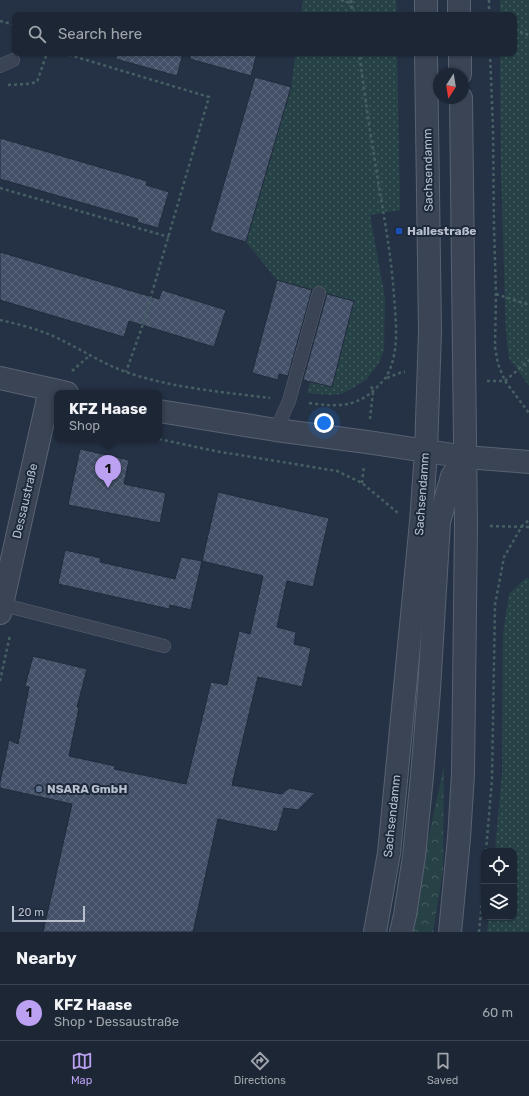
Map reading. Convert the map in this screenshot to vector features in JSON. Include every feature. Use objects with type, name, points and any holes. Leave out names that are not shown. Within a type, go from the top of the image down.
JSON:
[{"type":"street","points":[[426,0],[426,12]]},
{"type":"street","points":[[459,0],[459,12]]},
{"type":"street","name":"Sachsendamm","points":[[375,932],[389,853],[421,522],[426,452],[430,331],[426,56]]},
{"type":"street","points":[[460,56],[460,68]]},
{"type":"street","points":[[450,932],[459,845],[464,774],[466,457],[461,104]]},
{"type":"street","points":[[0,378],[54,390]]},
{"type":"street","name":"Dessaustraße","points":[[1,607],[54,410]]},
{"type":"street","points":[[162,411],[426,452],[529,462]]},
{"type":"street","name":"Sachsendamm","points":[[401,932],[414,856],[422,776],[429,690],[439,522],[452,476],[466,457]]},
{"type":"lane","points":[[0,66],[13,60]]},
{"type":"lane","points":[[276,430],[289,401],[319,293]]},
{"type":"lane","points":[[1,607],[164,646]]},
{"type":"path","points":[[341,0],[351,1],[353,12]]},
{"type":"path","points":[[489,0],[489,12]]},
{"type":"path","points":[[0,20],[12,24]]},
{"type":"path","points":[[517,31],[529,35]]},
{"type":"path","points":[[7,85],[37,82],[46,56]]},
{"type":"path","points":[[73,56],[209,97],[142,327],[126,372]]},
{"type":"path","points":[[0,320],[55,337],[89,356],[126,372],[157,382],[330,406],[347,405],[361,400],[373,392],[386,378],[394,361],[396,324],[392,261],[359,56]]},
{"type":"path","points":[[490,56],[496,294],[495,347],[498,364],[505,381],[529,412]]},
{"type":"path","points":[[0,188],[169,237]]},
{"type":"path","points":[[496,294],[529,305]]},
{"type":"path","points":[[484,381],[505,381],[529,360]]},
{"type":"path","points":[[386,378],[402,372]]},
{"type":"path","points":[[370,415],[373,392],[371,385]]},
{"type":"path","points":[[162,440],[337,471],[362,482],[364,470]]},
{"type":"path","points":[[486,848],[492,779],[495,605],[504,557],[522,526],[529,520]]},
{"type":"path","points":[[0,681],[10,639]]},
{"type":"path","points":[[479,932],[484,884]]},
{"type":"green space","points":[[303,0],[396,0],[397,12],[301,12]]},
{"type":"green space","points":[[500,0],[529,0],[529,386],[509,358],[506,333],[501,168],[500,56],[517,56],[517,12],[500,12]]},
{"type":"green space","points":[[296,56],[397,56],[400,210],[370,215],[385,298],[384,350],[379,363],[366,380],[341,394],[332,395],[307,393],[310,382],[332,387],[354,301],[277,280],[246,242],[291,87]]},
{"type":"green space","points":[[526,578],[529,579],[529,932],[487,932],[489,920],[517,920],[517,848],[495,848],[502,773],[503,634],[509,594]]},
{"type":"green space","points":[[444,766],[443,870],[433,932],[408,932]]},
{"type":"building","points":[[116,56],[182,56],[177,76],[116,59]]},
{"type":"building","points":[[190,56],[256,56],[251,76],[190,59]]},
{"type":"building","points":[[255,77],[291,87],[246,242],[210,231]]},
{"type":"building","points":[[0,138],[147,181],[146,185],[169,192],[158,228],[137,222],[138,219],[0,179]]},
{"type":"building","points":[[0,252],[159,299],[162,290],[226,310],[214,347],[129,321],[124,337],[0,300]]},
{"type":"building","points":[[277,280],[312,290],[288,376],[279,374],[278,380],[252,373]]},
{"type":"building","points":[[327,294],[354,301],[332,387],[303,380]]},
{"type":"building","points":[[80,449],[129,460],[124,484],[166,493],[160,523],[68,505]]},
{"type":"building","points":[[218,492],[329,518],[313,587],[287,581],[277,627],[296,632],[294,644],[311,648],[302,687],[258,677],[232,785],[282,794],[289,788],[315,793],[298,810],[284,808],[277,832],[218,819],[193,932],[43,932],[72,804],[0,788],[9,740],[18,744],[29,687],[25,686],[33,656],[87,669],[77,707],[79,708],[69,756],[115,766],[114,769],[186,784],[211,682],[227,685],[239,631],[250,634],[263,576],[202,561]]},
{"type":"building","points":[[65,550],[101,558],[100,562],[175,579],[181,557],[202,561],[191,610],[170,605],[169,609],[58,584]]},
{"type":"place","name":"Hallestraße","points":[[399,231]]},
{"type":"place","name":"KFZ Haase","points":[[108,488]]},
{"type":"place","name":"NSARA GmbH","points":[[39,789]]}]
